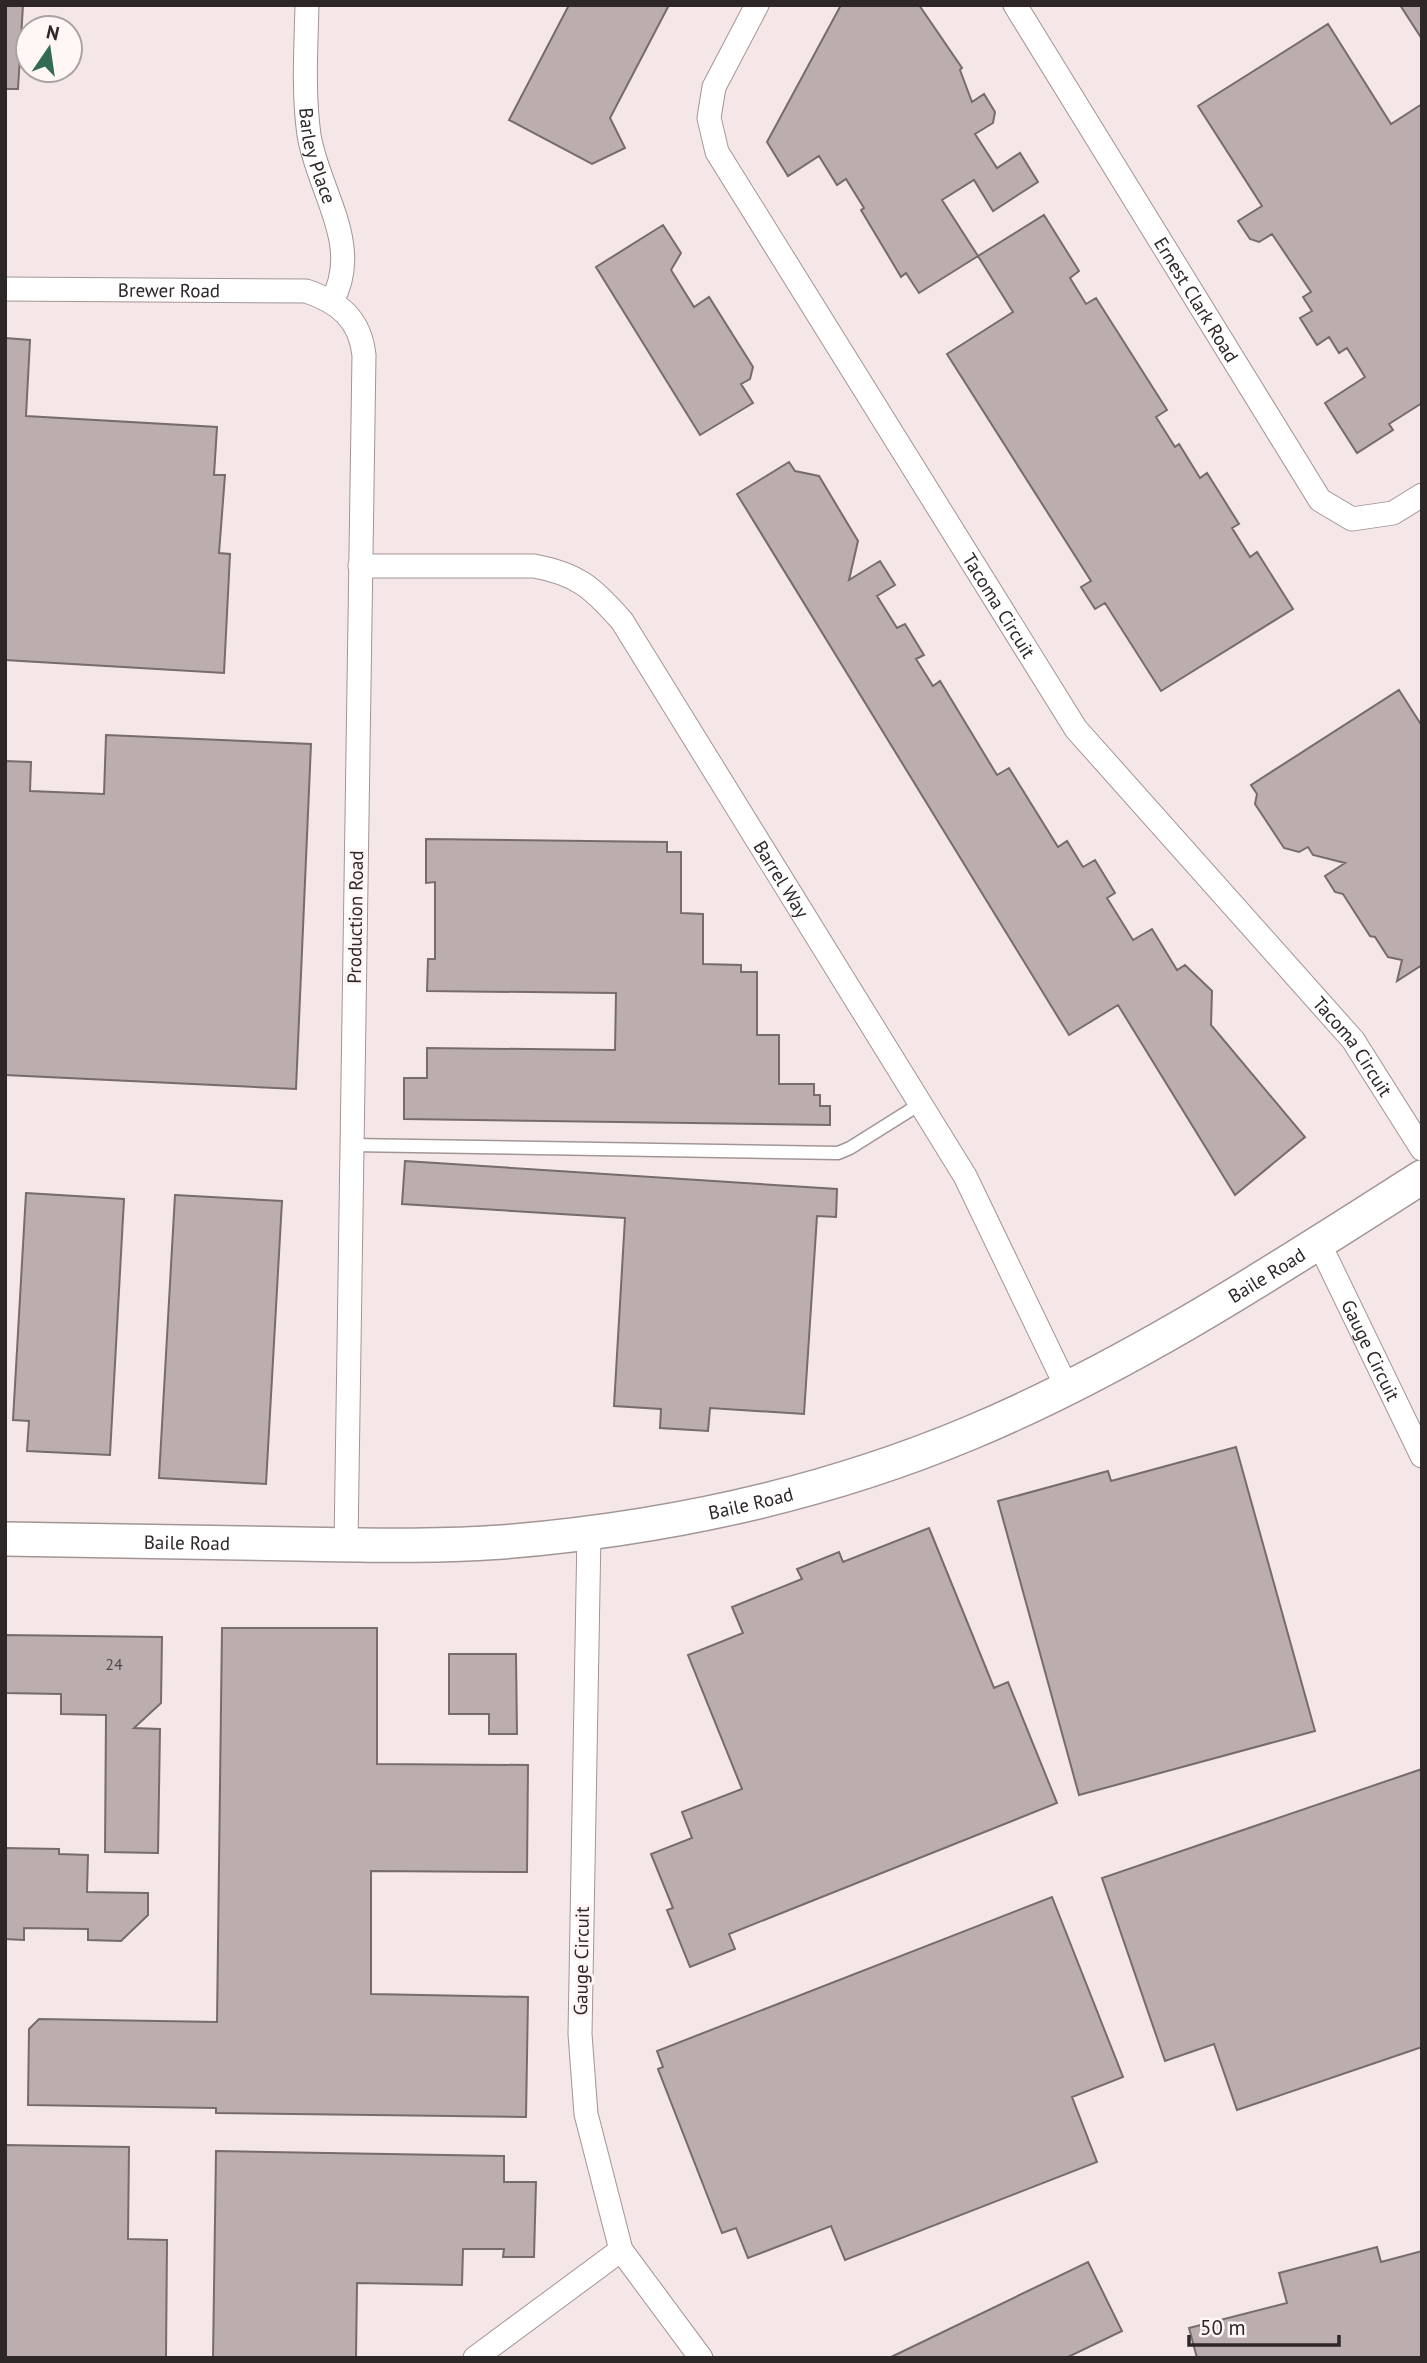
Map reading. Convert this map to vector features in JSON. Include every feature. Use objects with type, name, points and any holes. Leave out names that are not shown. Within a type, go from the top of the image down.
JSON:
[{"type":"street","name":"Barley Place","points":[[307,5],[306,91],[310,137],[314,159],[342,236],[343,263],[339,288],[332,301]]},
{"type":"street","name":"Tacoma Circuit","points":[[757,5],[715,88],[709,118],[717,152],[1076,729],[1353,1040],[1422,1149]]},
{"type":"street","name":"Ernest Clark Road","points":[[1015,5],[1320,500],[1352,519],[1393,513],[1422,495]]},
{"type":"street","name":"Brewer Road","points":[[5,289],[306,291],[332,301]]},
{"type":"street","name":"Production Road","points":[[332,301],[354,323],[365,355],[346,1544]]},
{"type":"street","name":"Barrel Way","points":[[360,566],[534,566],[560,571],[579,580],[599,595],[622,621],[965,1176],[1067,1388]]},
{"type":"street","name":"Baile Road","points":[[5,1539],[441,1545],[589,1533],[685,1517],[780,1496],[876,1468],[970,1433],[1067,1388],[1136,1353],[1422,1178]]},
{"type":"street","name":"Gauge Circuit","points":[[1319,1243],[1422,1456]]},
{"type":"street","name":"Gauge Circuit","points":[[589,1533],[580,2034],[586,2114],[621,2250],[701,2358]]},
{"type":"street","points":[[475,2358],[621,2250]]},
{"type":"lane","points":[[351,1146],[838,1153],[920,1104]]},
{"type":"building","points":[[5,5],[23,5],[22,14],[14,14],[14,84],[18,84],[18,89],[5,89]]},
{"type":"building","points":[[569,5],[669,5],[610,118],[625,148],[592,164],[509,120]]},
{"type":"building","points":[[841,5],[919,5],[962,68],[960,70],[972,102],[984,94],[995,112],[993,123],[975,134],[997,168],[1020,153],[1038,182],[993,211],[974,180],[942,200],[978,256],[919,293],[906,273],[901,277],[846,179],[837,185],[819,156],[788,176],[767,142]]},
{"type":"building","points":[[1400,5],[1422,5],[1422,39]]},
{"type":"building","points":[[1328,24],[1391,124],[1422,104],[1422,403],[1389,424],[1393,430],[1357,453],[1325,403],[1365,377],[1347,348],[1339,353],[1329,337],[1317,345],[1300,318],[1312,311],[1303,297],[1311,292],[1272,234],[1259,242],[1250,239],[1238,221],[1262,206],[1198,106]]},
{"type":"building","points":[[1044,215],[1079,271],[1070,278],[1086,304],[1096,298],[1167,410],[1156,417],[1175,447],[1179,444],[1200,478],[1207,473],[1239,524],[1232,528],[1250,557],[1257,552],[1293,609],[1161,691],[1105,603],[1095,609],[1081,587],[1091,581],[947,354],[1013,312],[978,256]]},
{"type":"building","points":[[663,225],[681,253],[671,270],[694,307],[709,297],[753,367],[750,379],[741,384],[753,403],[700,435],[596,267]]},
{"type":"building","points":[[5,338],[30,340],[26,416],[217,427],[214,475],[225,475],[219,553],[230,554],[224,673],[5,660]]},
{"type":"building","points":[[789,462],[795,471],[819,476],[858,541],[849,580],[880,561],[895,585],[877,596],[897,628],[905,624],[924,655],[916,659],[933,686],[940,681],[997,775],[1009,768],[1058,847],[1067,841],[1083,867],[1095,860],[1115,893],[1107,898],[1133,940],[1152,929],[1177,970],[1185,965],[1212,991],[1211,1025],[1305,1137],[1235,1195],[1118,1005],[1069,1035],[737,494]]},
{"type":"building","points":[[1399,690],[1422,726],[1422,965],[1397,981],[1402,960],[1388,957],[1375,937],[1370,936],[1343,894],[1335,892],[1325,876],[1345,863],[1313,855],[1308,847],[1299,852],[1284,848],[1255,804],[1257,794],[1251,785]]},
{"type":"building","points":[[106,735],[311,744],[296,1089],[5,1075],[5,761],[31,762],[30,791],[104,794]]},
{"type":"building","points":[[426,839],[667,842],[667,852],[681,852],[681,913],[703,914],[703,964],[741,965],[741,972],[757,972],[757,1035],[779,1035],[779,1084],[814,1084],[814,1095],[820,1095],[820,1106],[830,1106],[830,1125],[404,1119],[404,1078],[427,1078],[427,1048],[615,1050],[616,993],[427,991],[428,959],[435,959],[435,882],[426,883]]},
{"type":"building","points":[[405,1161],[837,1189],[836,1217],[817,1216],[804,1414],[710,1408],[708,1431],[660,1428],[661,1409],[614,1406],[625,1218],[402,1204]]},
{"type":"building","points":[[26,1193],[124,1199],[110,1455],[27,1451],[29,1421],[13,1420]]},
{"type":"building","points":[[175,1195],[282,1201],[266,1484],[159,1478]]},
{"type":"building","points":[[1236,1447],[1315,1731],[1079,1795],[998,1501],[1108,1471],[1111,1481]]},
{"type":"building","points":[[929,1528],[994,1688],[1008,1682],[1057,1803],[729,1934],[735,1949],[690,1967],[667,1910],[673,1908],[651,1854],[692,1838],[682,1812],[742,1789],[688,1655],[743,1633],[732,1607],[802,1579],[797,1569],[839,1552],[843,1562]]},
{"type":"building","points":[[222,1628],[377,1628],[377,1764],[528,1765],[527,1872],[371,1871],[371,1994],[528,1997],[526,2117],[216,2113],[216,2108],[28,2105],[29,2029],[39,2019],[217,2022]]},
{"type":"building","points":[[5,1635],[162,1637],[161,1703],[134,1728],[160,1729],[158,1853],[105,1852],[106,1715],[61,1714],[61,1694],[5,1693]]},
{"type":"building","points":[[449,1654],[516,1654],[517,1734],[489,1734],[489,1714],[449,1714]]},
{"type":"building","points":[[1422,1769],[1422,2047],[1237,2110],[1214,2044],[1165,2061],[1102,1878]]},
{"type":"building","points":[[5,1848],[59,1849],[59,1854],[88,1855],[87,1892],[148,1893],[148,1915],[121,1941],[88,1940],[88,1929],[24,1928],[24,1940],[5,1939]]},
{"type":"building","points":[[1052,1897],[1123,2077],[1072,2097],[1097,2162],[845,2260],[831,2226],[748,2258],[736,2228],[722,2233],[658,2069],[663,2067],[657,2051]]},
{"type":"building","points":[[5,2145],[129,2147],[128,2239],[167,2240],[166,2358],[5,2358]]},
{"type":"building","points":[[216,2151],[504,2156],[504,2182],[536,2182],[534,2257],[503,2257],[504,2249],[463,2249],[462,2285],[357,2283],[356,2358],[213,2358]]},
{"type":"building","points":[[1377,2247],[1381,2262],[1422,2251],[1422,2358],[1197,2358],[1189,2328],[1287,2303],[1279,2273]]},
{"type":"building","points":[[1088,2262],[1122,2331],[1066,2358],[889,2358]]}]
